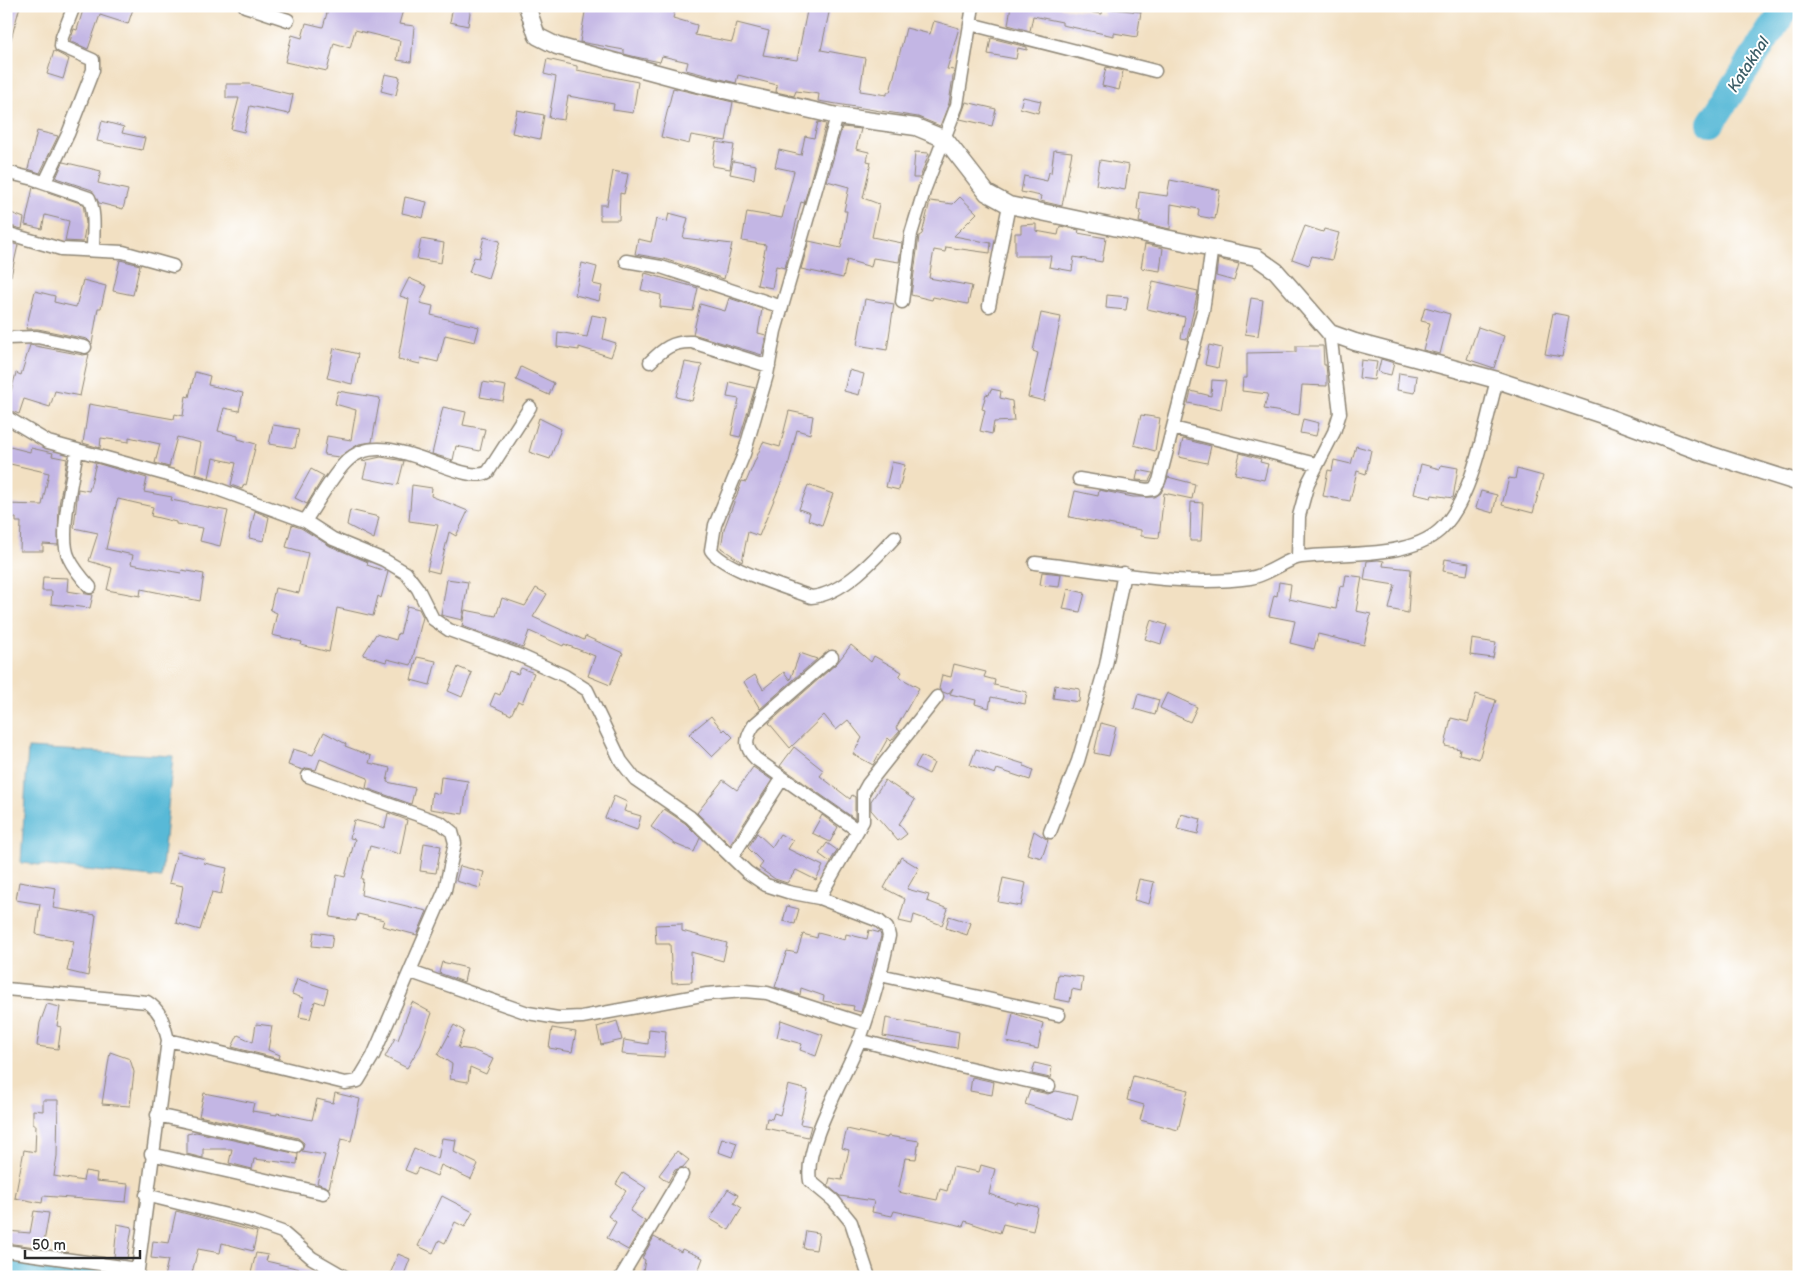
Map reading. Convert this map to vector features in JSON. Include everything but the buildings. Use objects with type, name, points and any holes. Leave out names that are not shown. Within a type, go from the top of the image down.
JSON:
[{"type":"street","points":[[45,182],[68,134],[93,70],[93,60],[61,46],[62,37],[74,6]]},
{"type":"street","points":[[246,6],[288,20]]},
{"type":"street","points":[[527,6],[537,36],[557,46],[698,84],[837,116],[916,127],[945,139],[987,194],[1010,205],[1256,256],[1276,271],[1313,317],[1330,333],[1355,342],[1497,380],[1602,415],[1699,451],[1799,483]]},
{"type":"street","points":[[902,302],[911,234],[925,188],[957,105],[973,6]]},
{"type":"street","points":[[970,24],[1155,72]]},
{"type":"street","points":[[837,116],[782,307],[744,454],[711,539],[711,550],[715,556],[737,569],[811,597],[830,592],[868,566],[895,537]]},
{"type":"street","points":[[6,172],[45,182],[89,198],[93,207],[93,250]]},
{"type":"street","points":[[988,306],[1010,205]]},
{"type":"street","points":[[6,233],[61,249],[123,252],[173,266]]},
{"type":"street","points":[[1079,479],[1154,489],[1159,481],[1203,312],[1212,246]]},
{"type":"street","points":[[626,261],[661,267],[782,307]]},
{"type":"street","points":[[1298,557],[1299,516],[1308,483],[1316,464],[1334,432],[1340,413],[1330,333]]},
{"type":"street","points":[[6,338],[37,337],[85,347]]},
{"type":"street","points":[[650,362],[666,347],[686,342],[768,366]]},
{"type":"street","points":[[1035,563],[1199,580],[1250,578],[1268,574],[1298,557],[1399,548],[1424,542],[1441,529],[1468,487],[1497,380]]},
{"type":"street","points":[[305,521],[347,461],[361,452],[377,449],[410,455],[465,473],[483,476],[488,472],[530,407]]},
{"type":"street","points":[[6,417],[48,442],[212,487],[305,521],[333,539],[384,560],[406,573],[418,589],[433,619],[449,630],[523,657],[565,676],[586,690],[621,761],[635,779],[690,817],[747,872],[766,885],[818,898],[879,921],[887,928],[889,936],[880,975],[859,1040],[826,1113],[808,1170],[810,1181],[833,1200],[851,1222],[869,1277]]},
{"type":"street","points":[[1173,428],[1316,464]]},
{"type":"street","points":[[76,450],[68,507],[66,549],[69,558],[90,587]]},
{"type":"street","points":[[1050,832],[1078,761],[1106,665],[1124,573]]},
{"type":"street","points":[[832,657],[754,725],[748,736],[748,751],[782,779],[857,830]]},
{"type":"street","points":[[818,898],[863,821],[863,793],[868,784],[937,697]]},
{"type":"street","points":[[168,1040],[322,1080],[353,1083],[363,1076],[370,1063],[446,890],[454,851],[452,832],[441,823],[308,776]]},
{"type":"street","points":[[732,857],[782,779]]},
{"type":"street","points":[[411,972],[528,1013],[558,1018],[582,1017],[707,994],[744,991],[775,996],[864,1024]]},
{"type":"street","points":[[880,975],[1059,1015]]},
{"type":"street","points":[[6,989],[147,1002],[156,1007],[160,1014],[168,1040],[151,1154],[137,1273],[6,1251]]},
{"type":"street","points":[[859,1040],[1049,1086]]},
{"type":"street","points":[[157,1115],[296,1146]]},
{"type":"street","points":[[151,1154],[323,1193]]},
{"type":"street","points":[[621,1277],[682,1175]]},
{"type":"street","points":[[146,1195],[251,1221],[282,1232],[312,1258],[345,1277]]},
{"type":"water","points":[[28,748],[173,756],[161,878],[21,863]]},
{"type":"water","points":[[6,1257],[121,1272],[120,1277],[6,1277]]},
{"type":"waterway","name":"Katakhal","points":[[1711,123],[1787,6]]}]
